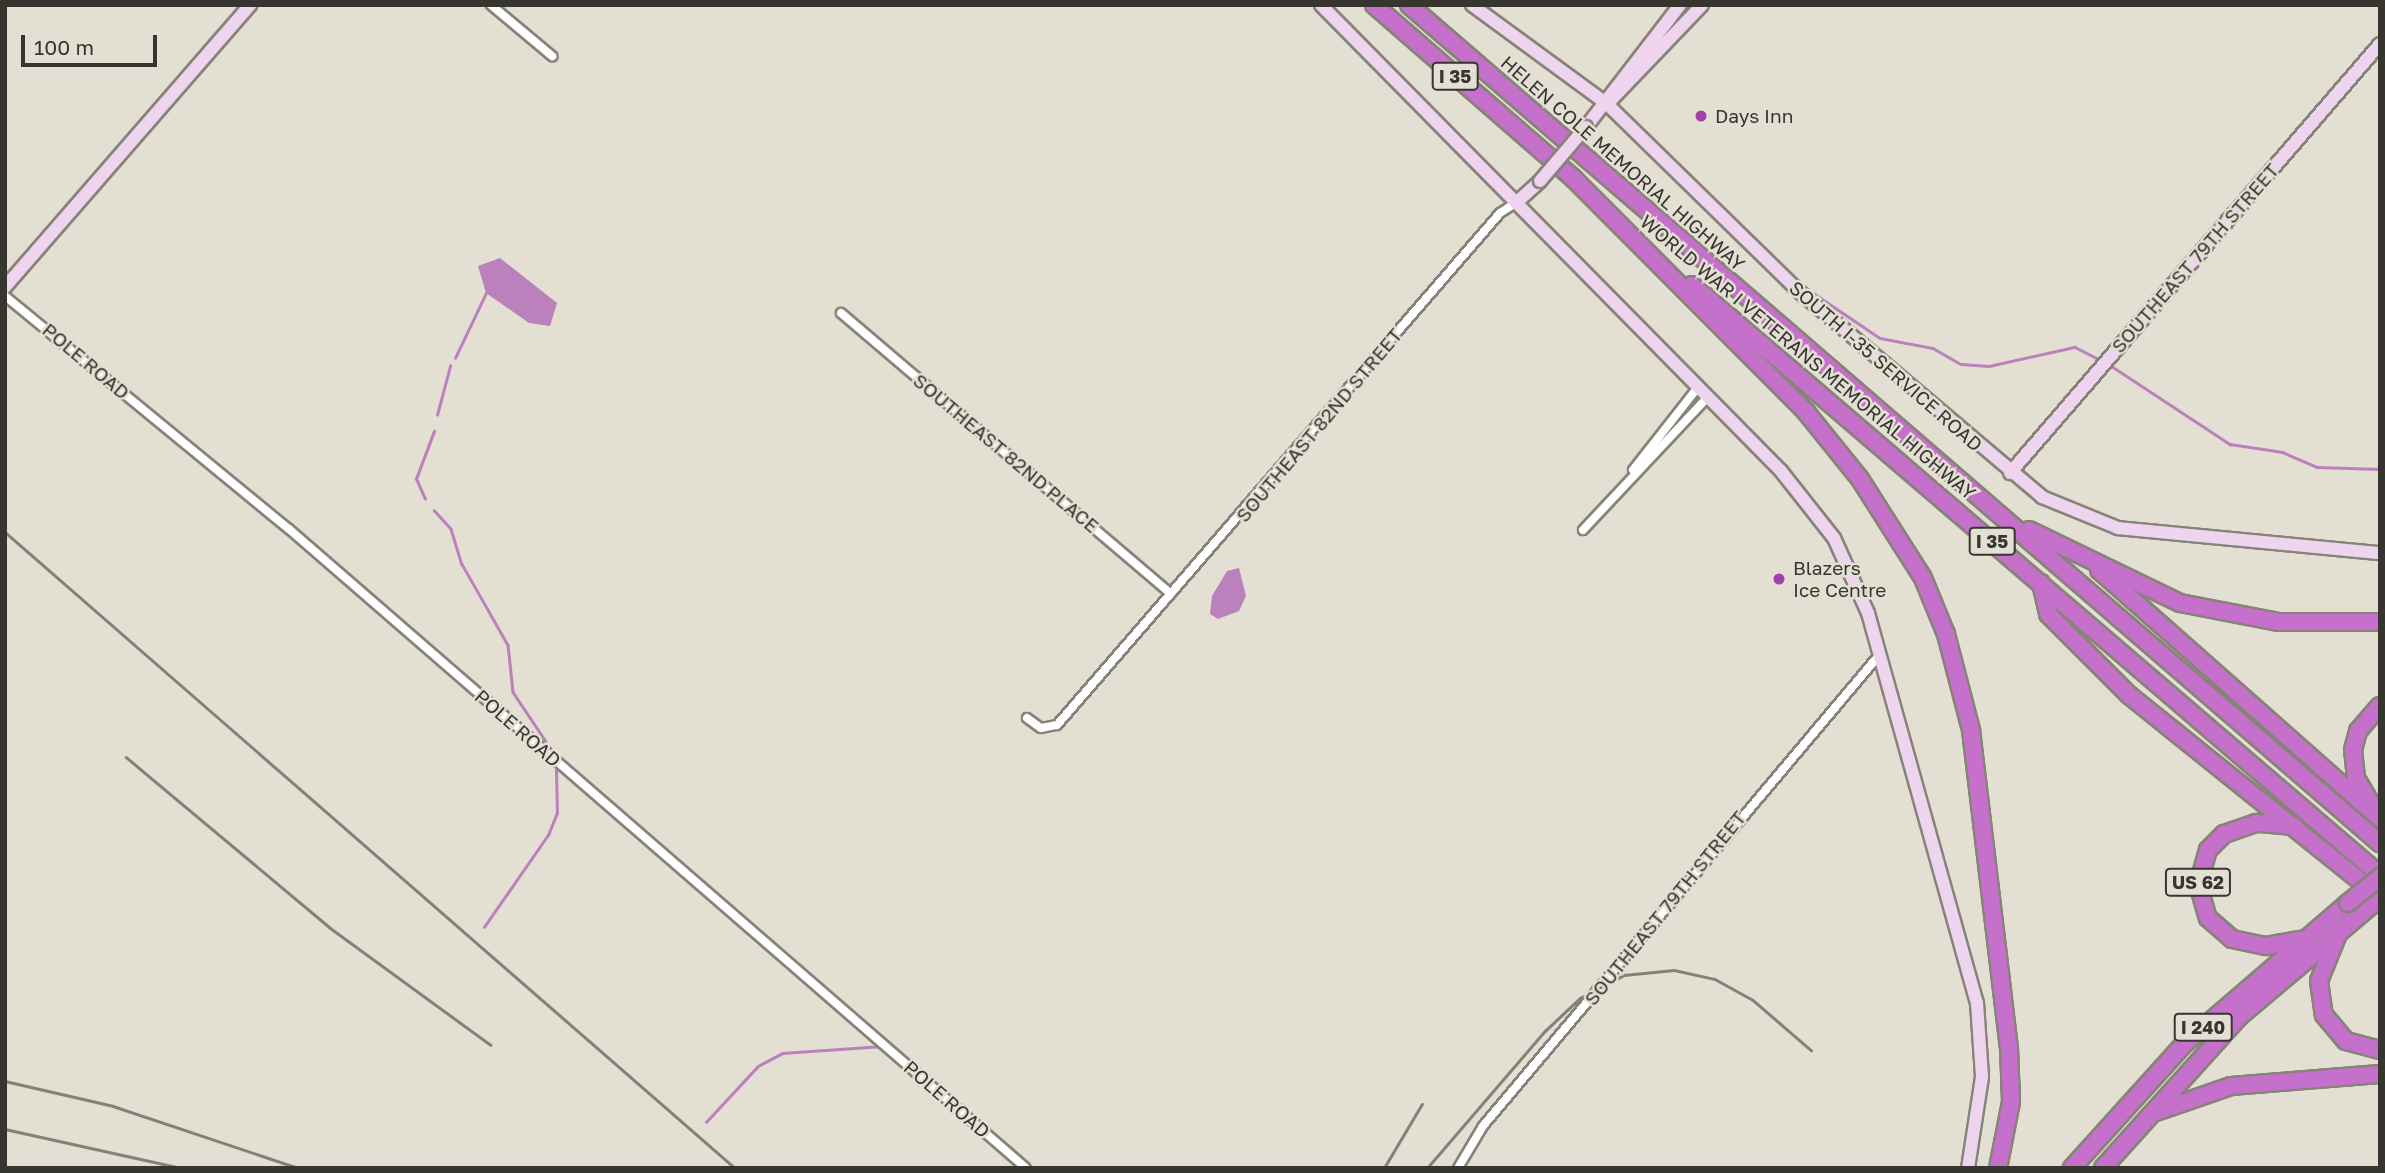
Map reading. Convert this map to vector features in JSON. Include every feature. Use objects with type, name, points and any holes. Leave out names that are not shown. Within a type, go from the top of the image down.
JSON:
[{"type":"highway","name":"I 35","points":[[1374,5],[1622,228]]},
{"type":"highway","name":"HELEN COLE MEMORIAL HIGHWAY","points":[[1409,5],[1811,352]]},
{"type":"highway","name":"WORLD WAR I VETERANS MEMORIAL HIGHWAY","points":[[1622,228],[2041,583],[2380,876]]},
{"type":"highway","points":[[1622,228],[1806,412],[1860,479],[1923,578],[1946,634],[1971,730],[2009,1047],[2011,1102],[1998,1168]]},
{"type":"highway","name":"WORLD WAR I VETERANS MEMORIAL HIGHWAY","points":[[1811,352],[2380,843]]},
{"type":"highway","points":[[2005,517],[2094,564],[2180,603],[2229,615],[2345,626],[2380,622]]},
{"type":"highway","points":[[2094,564],[2123,597],[2380,819]]},
{"type":"highway","points":[[2041,583],[2048,614],[2129,695],[2380,898]]},
{"type":"highway","points":[[2380,706],[2358,731],[2352,760],[2380,819]]},
{"type":"highway","name":"US 62","points":[[2294,826],[2256,823],[2224,834],[2203,860],[2199,897],[2208,918],[2232,939],[2266,946],[2303,940]]},
{"type":"highway","name":"I 240","points":[[2103,1168],[2240,1016],[2338,932],[2380,876]]},
{"type":"highway","name":"I 240","points":[[2072,1168],[2183,1045],[2303,940],[2354,908],[2380,898]]},
{"type":"highway","points":[[2338,932],[2319,981],[2324,1015],[2346,1041],[2380,1050]]},
{"type":"highway","points":[[2154,1113],[2231,1086],[2380,1074]]},
{"type":"street","points":[[5,287],[250,5]]},
{"type":"street","points":[[491,5],[552,56]]},
{"type":"street","points":[[1321,5],[1781,471],[1834,538],[1880,654],[1977,1003],[1983,1077],[1968,1168]]},
{"type":"street","name":"SOUTH I-35 SERVICE ROAD","points":[[1472,5],[1606,103],[1801,293],[1963,434],[2010,473],[2060,508],[2100,525],[2380,553]]},
{"type":"street","name":"SOUTHEAST 82ND STREET","points":[[1027,718],[1041,728],[1057,725],[1500,213],[1540,181],[1606,103],[1680,5]]},
{"type":"street","name":"SOUTHEAST 82ND STREET","points":[[1606,103],[1702,5]]},
{"type":"street","name":"SOUTHEAST 79TH STREET","points":[[2010,473],[2380,44]]},
{"type":"street","name":"POLE ROAD","points":[[5,296],[289,529],[1026,1168]]},
{"type":"street","name":"SOUTHEAST 82ND PLACE","points":[[841,313],[1171,594]]},
{"type":"street","points":[[1626,481],[1698,387]]},
{"type":"street","points":[[1583,530],[1626,481],[1708,397]]},
{"type":"street","name":"SOUTHEAST 79TH STREET","points":[[1458,1168],[1467,1145],[1880,654]]},
{"type":"shaded area","points":[[500,258],[557,303],[550,326],[529,323],[486,293],[478,266]]},
{"type":"shaded area","points":[[1239,568],[1246,596],[1239,611],[1218,619],[1210,614],[1212,596],[1227,571]]},
{"type":"waterway","points":[[1812,292],[1880,338],[1933,348],[1961,364],[1989,366],[2075,347],[2101,360]]},
{"type":"waterway","points":[[455,358],[486,293]]},
{"type":"waterway","points":[[2110,365],[2230,444],[2282,452],[2317,467],[2380,469]]},
{"type":"waterway","points":[[437,415],[450,366]]},
{"type":"waterway","points":[[425,499],[416,479],[434,431]]},
{"type":"waterway","points":[[434,510],[451,529],[462,564],[508,645],[513,692],[555,755]]},
{"type":"waterway","points":[[484,927],[548,835],[557,813],[556,771]]},
{"type":"waterway","points":[[706,1122],[758,1066],[782,1053],[883,1046]]},
{"type":"railway","points":[[5,532],[735,1168]]},
{"type":"railway","points":[[126,757],[329,927],[491,1045]]},
{"type":"railway","points":[[1427,1168],[1545,1031],[1580,998],[1624,975],[1674,970],[1715,979],[1753,1000],[1811,1050]]},
{"type":"railway","points":[[5,1081],[113,1106],[298,1168]]},
{"type":"railway","points":[[1384,1168],[1422,1104]]},
{"type":"railway","points":[[5,1129],[181,1168]]},
{"type":"place","name":"Days Inn","points":[[1701,116]]},
{"type":"place","name":"Blazers Ice Centre","points":[[1779,579]]}]
